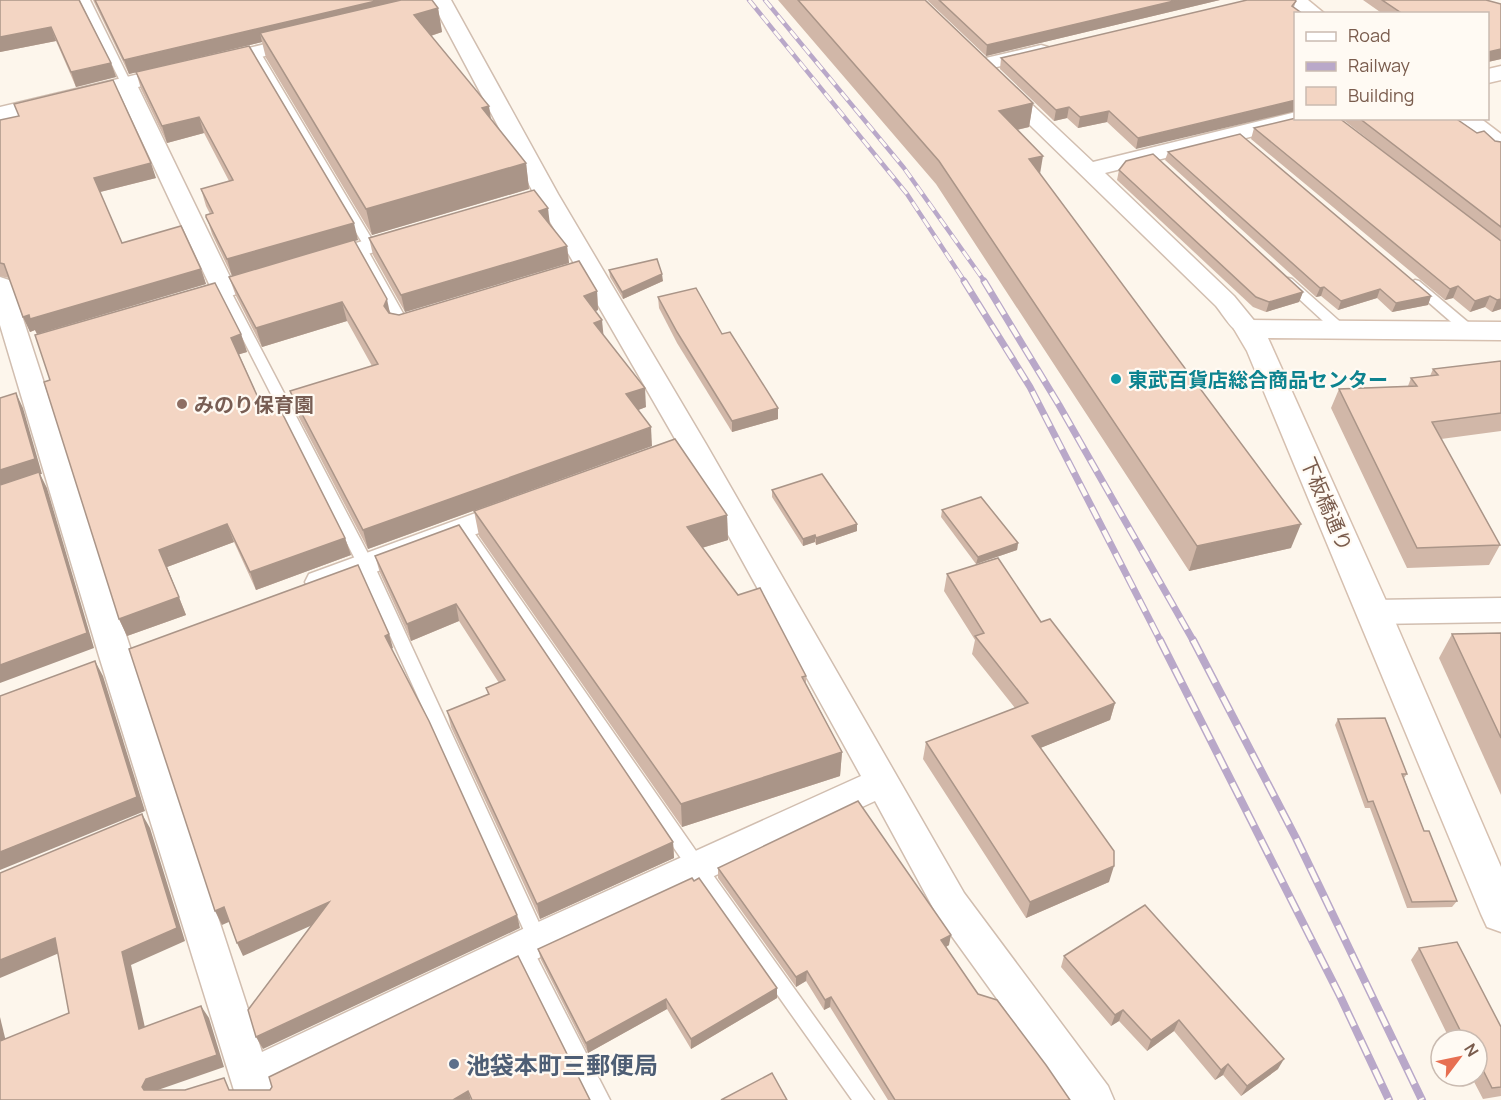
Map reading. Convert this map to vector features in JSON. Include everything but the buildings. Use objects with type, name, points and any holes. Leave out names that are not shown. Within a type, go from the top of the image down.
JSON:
[{"type":"street","points":[[1294,0],[1311,12]]},
{"type":"street","points":[[422,12],[443,4],[535,197],[681,448],[882,782],[951,906],[1094,1100]]},
{"type":"street","points":[[0,114],[322,36]]},
{"type":"street","points":[[980,65],[1060,46]]},
{"type":"street","points":[[963,49],[1225,302],[1248,329],[1486,331]]},
{"type":"street","points":[[126,83],[224,290]]},
{"type":"street","points":[[1089,170],[1153,158],[1241,137],[1294,119]]},
{"type":"street","points":[[1467,120],[1501,145]]},
{"type":"street","points":[[156,310],[436,227]]},
{"type":"street","points":[[0,285],[21,349],[56,476],[116,656],[154,817],[246,1082],[530,944],[882,782]]},
{"type":"street","name":"下板橋通り","points":[[1248,329],[1261,351],[1374,612],[1501,914]]},
{"type":"street","points":[[290,593],[539,500]]},
{"type":"street","points":[[1374,612],[1501,610]]},
{"type":"lane","points":[[85,0],[126,83]]},
{"type":"lane","points":[[255,52],[366,247],[414,320]]},
{"type":"lane","points":[[1280,274],[1341,330]]},
{"type":"lane","points":[[1407,278],[1486,331]]},
{"type":"lane","points":[[224,290],[366,565],[600,1100]]},
{"type":"lane","points":[[463,528],[697,867],[864,1100]]},
{"type":"railway","points":[[749,0],[907,194],[965,282]]},
{"type":"railway","points":[[765,0],[904,168],[985,282]]},
{"type":"railway","points":[[964,281],[1030,387],[1161,642]]},
{"type":"railway","points":[[984,281],[1059,405],[1194,642]]},
{"type":"railway","points":[[1160,640],[1340,996],[1389,1100]]},
{"type":"railway","points":[[1193,640],[1296,838],[1422,1100]]},
{"type":"place","name":"東武百貨店総合商品センター","points":[[1116,379]]},
{"type":"place","name":"みのり保育園","points":[[182,404]]},
{"type":"place","name":"池袋本町三郵便局","points":[[454,1064]]}]
